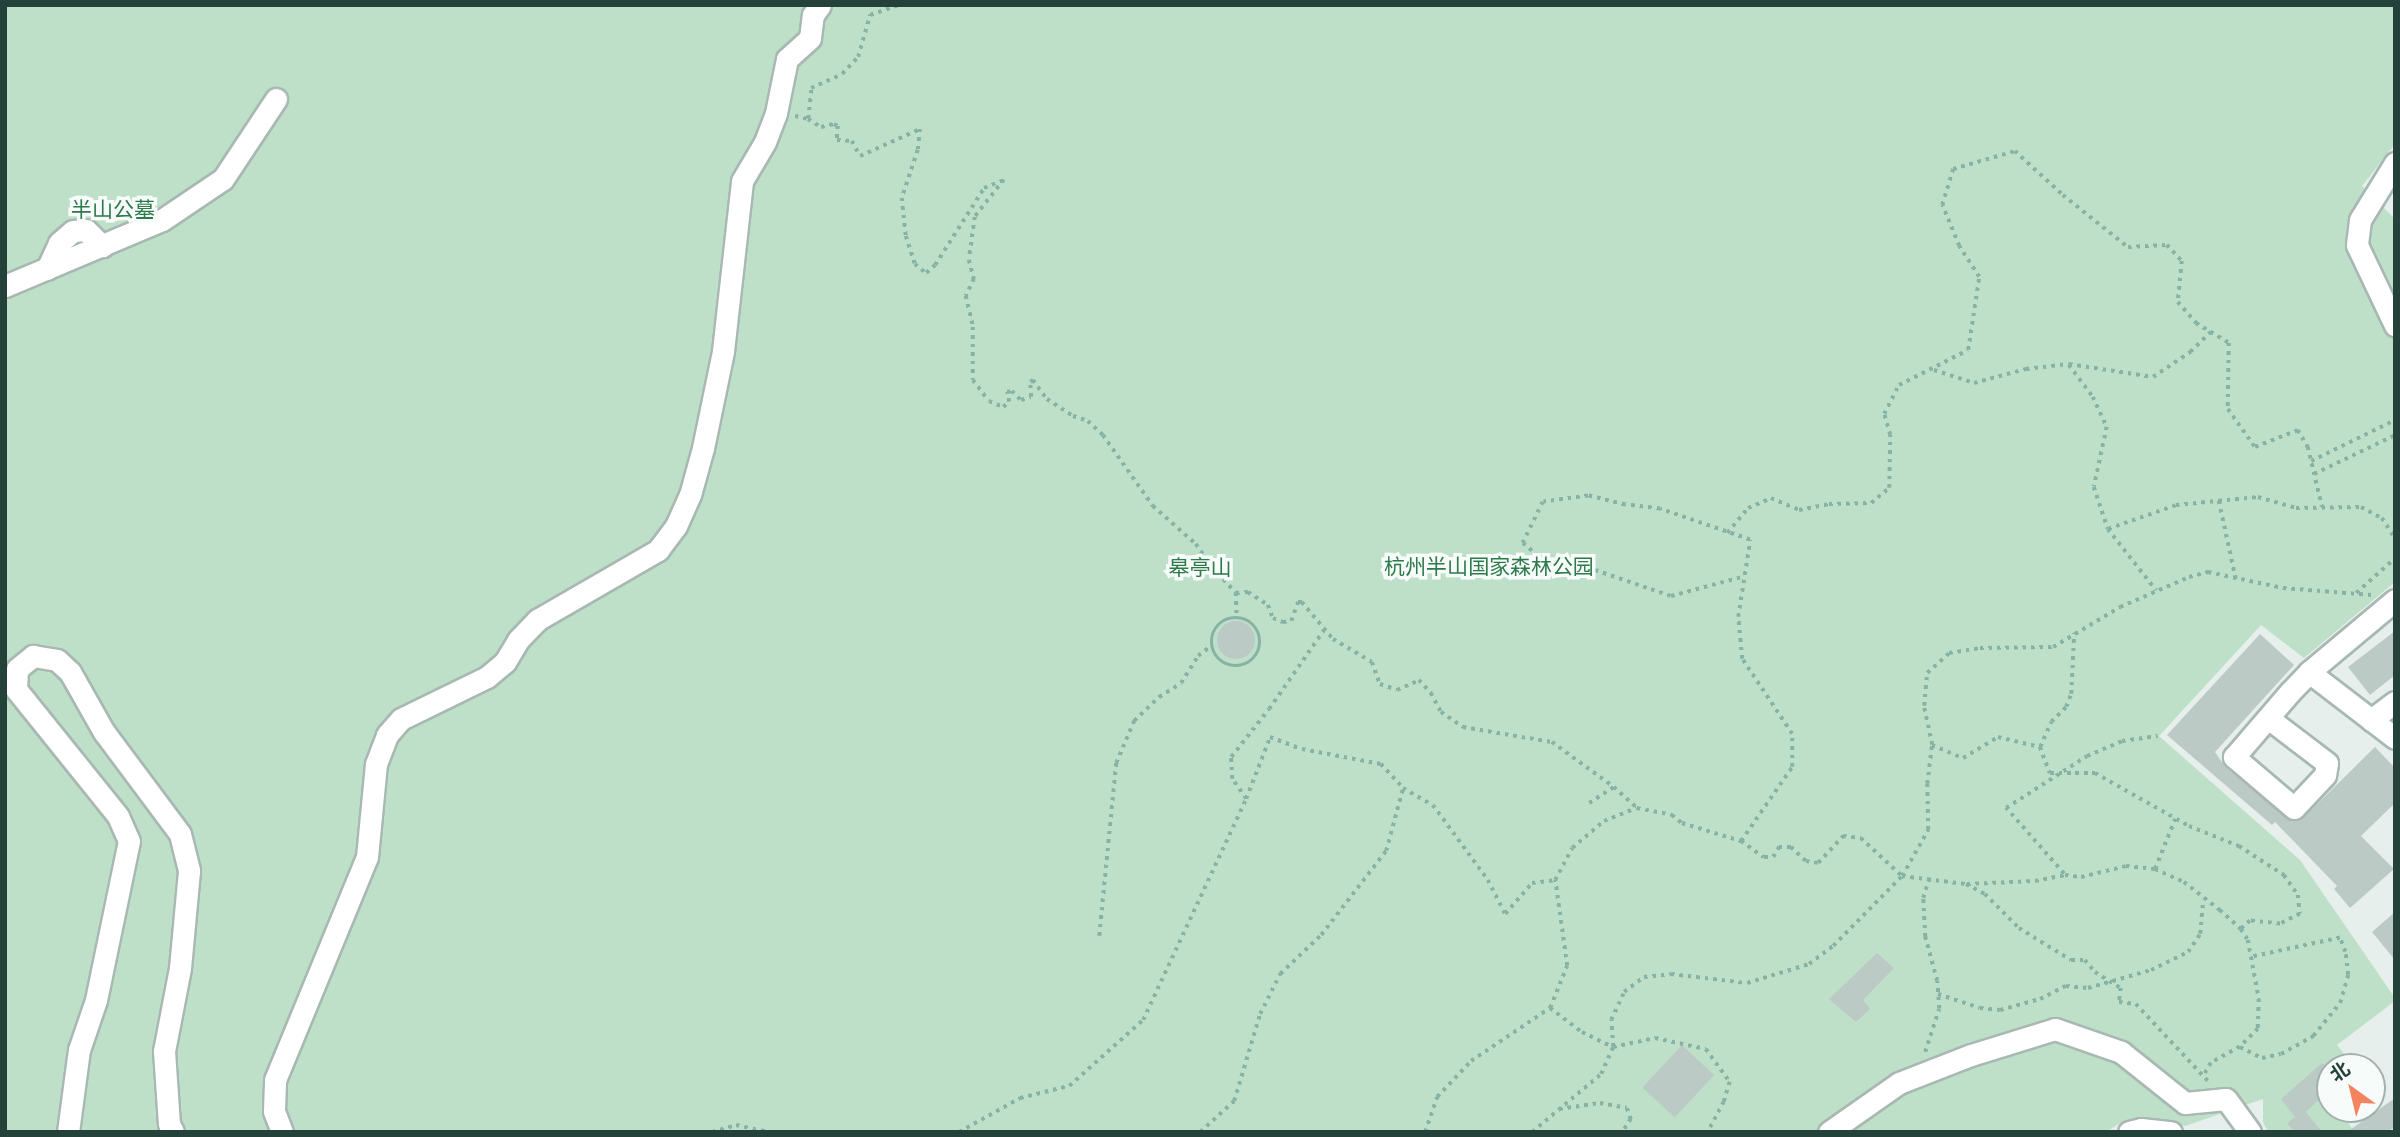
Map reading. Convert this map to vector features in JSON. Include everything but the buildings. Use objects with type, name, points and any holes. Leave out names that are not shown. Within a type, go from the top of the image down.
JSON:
[{"type":"street","points":[[282,1132],[274,1111],[275,1080],[367,857],[376,764],[387,735],[401,719],[487,677],[505,662],[518,640],[537,620],[658,550],[676,526],[690,495],[703,448],[723,351],[742,181],[765,142],[776,113],[787,59],[810,38],[813,15],[820,5]]},
{"type":"street","points":[[5,286],[162,220],[223,179],[276,99]]},
{"type":"street","points":[[2395,163],[2360,220],[2357,245],[2395,324]]},
{"type":"street","points":[[2268,718],[2309,672],[2388,598]]},
{"type":"street","points":[[68,1132],[79,1050],[96,1000],[129,841],[118,816],[16,690],[18,669],[33,656],[57,660],[70,672],[104,732],[180,834],[189,871],[180,968],[164,1051],[169,1124],[173,1132]]},
{"type":"street","points":[[2309,672],[2395,738]]},
{"type":"street","points":[[2371,720],[2395,702]]},
{"type":"street","points":[[1829,1132],[1843,1119],[1910,1079],[2054,1029],[2122,1052],[2185,1103],[2226,1099],[2244,1130]]},
{"type":"street","points":[[2129,1132],[2141,1129],[2171,1132]]},
{"type":"path","points":[[808,119],[811,88],[842,74],[858,57],[870,15],[899,5]]},
{"type":"path","points":[[776,113],[808,119],[821,127],[834,124],[838,126],[837,140],[852,141],[860,156],[920,130],[918,150],[902,198],[906,236],[915,264],[926,273],[984,188],[1004,180],[975,217],[969,260],[974,279],[966,296],[973,327],[973,380],[989,401],[1003,407],[1009,402],[1007,392],[1012,391],[1021,400],[1031,397],[1030,382],[1034,380],[1047,399],[1073,416],[1088,421],[1103,435],[1143,495],[1171,524],[1196,544],[1212,567],[1236,593],[1237,619]]},
{"type":"path","points":[[1727,533],[1748,508],[1771,498],[1799,510],[1829,504],[1871,503],[1889,488],[1890,435],[1884,414],[1899,385],[1934,370],[1968,350],[1979,277],[1959,246],[1942,205],[1953,169],[2015,151],[2128,247],[2167,245],[2182,261],[2178,302],[2196,323],[2229,343],[2228,409],[2255,447],[2298,430],[2311,461],[2322,506]]},
{"type":"path","points":[[1934,370],[1974,383],[2026,369],[2069,364],[2153,377],[2190,352],[2211,332]]},
{"type":"path","points":[[2069,364],[2093,397],[2107,426],[2094,487],[2108,529],[2157,590]]},
{"type":"path","points":[[2311,461],[2395,420]]},
{"type":"path","points":[[2314,474],[2395,435]]},
{"type":"path","points":[[1741,841],[1792,767],[1792,734],[1742,659],[1738,617],[1742,577],[1750,540],[1660,509],[1625,505],[1588,496],[1543,502],[1522,543],[1546,563],[1595,570],[1671,596],[1742,577]]},
{"type":"path","points":[[2108,529],[2176,505],[2258,497],[2296,508],[2361,507],[2382,518],[2395,538]]},
{"type":"path","points":[[2219,501],[2236,579]]},
{"type":"path","points":[[2356,593],[2395,558]]},
{"type":"path","points":[[1532,1132],[1601,1074],[1613,1047],[1611,1020],[1624,992],[1644,977],[1671,974],[1747,984],[1810,964],[1833,946],[1902,876],[1928,830],[1927,784],[1932,746],[1924,706],[1927,673],[1949,653],[1980,648],[2053,647],[2074,632],[2157,590],[2208,572],[2283,588],[2388,598]]},
{"type":"path","points":[[1236,593],[1248,592],[1268,605],[1273,618],[1283,622],[1291,621],[1298,602],[1302,602],[1324,629],[1372,662],[1380,684],[1397,690],[1419,680],[1431,693],[1441,712],[1463,727],[1552,742],[1614,787],[1637,808],[1672,815],[1682,822],[1741,841],[1764,858],[1773,857],[1779,848],[1791,848],[1806,861],[1818,863],[1843,836],[1861,838],[1902,876],[1966,884],[2035,881],[2065,875],[2081,877],[2126,866],[2155,869],[2183,882],[2241,929],[2252,957],[2259,999],[2258,1029],[2240,1048],[2211,1063],[2203,1077]]},
{"type":"path","points":[[1237,619],[1249,622],[1258,634],[1255,656],[1242,665],[1226,664],[1214,653],[1212,645],[1215,630],[1220,624],[1237,619]]},
{"type":"path","points":[[1245,799],[1232,779],[1231,757],[1324,629]]},
{"type":"path","points":[[2074,632],[2071,694],[2066,707],[2051,722],[2040,747],[2050,773],[2095,773],[2175,818],[2239,846],[2284,875],[2298,895],[2300,914],[2280,923],[2250,921],[2241,929]]},
{"type":"path","points":[[1099,936],[1116,763],[1134,721],[1159,697],[1181,683],[1198,656],[1212,645]]},
{"type":"path","points":[[2065,875],[2006,808],[2087,756],[2122,741],[2158,736]]},
{"type":"path","points":[[959,1132],[1020,1098],[1069,1086],[1143,1020],[1245,799],[1270,737],[1302,749],[1381,764],[1403,788],[1433,805],[1488,880],[1505,914],[1532,883],[1555,880]]},
{"type":"path","points":[[1932,746],[1963,758],[1998,737],[2040,747]]},
{"type":"path","points":[[1589,803],[1614,787]]},
{"type":"path","points":[[1200,1132],[1234,1101],[1260,1014],[1280,974],[1321,935],[1386,851],[1403,788]]},
{"type":"path","points":[[1425,1132],[1437,1097],[1471,1061],[1550,1007],[1567,966],[1555,880],[1572,848],[1604,821],[1637,808]]},
{"type":"path","points":[[2155,869],[2175,818]]},
{"type":"path","points":[[1910,1079],[1930,1044],[1939,1009],[1925,937],[1923,898],[1929,878]]},
{"type":"path","points":[[1966,884],[1985,894],[2019,928],[2071,960],[2085,960],[2108,981],[2121,988],[2119,1002],[2136,1004],[2226,1099]]},
{"type":"path","points":[[1938,994],[1980,1008],[2000,1010],[2040,999],[2066,986],[2088,988],[2151,970],[2188,952],[2200,933],[2203,899]]},
{"type":"path","points":[[2240,1048],[2262,1058],[2281,1054],[2313,1036],[2340,1003],[2348,975],[2340,938],[2252,957]]},
{"type":"path","points":[[1550,1007],[1582,1032],[1613,1047],[1655,1038],[1706,1049],[1730,1082],[1724,1102],[1708,1132]]},
{"type":"path","points":[[1559,1110],[1600,1103],[1627,1108],[1631,1119],[1623,1132]]},
{"type":"path","points":[[712,1132],[736,1125],[768,1132]]},
{"type":"green space","name":"皋亭山","points":[[5,5],[2395,5],[2395,144],[2362,186],[2395,219],[2395,582],[2304,658],[2261,625],[2159,736],[2300,860],[2395,998],[2395,1001],[2337,1045],[2344,1053],[2316,1053],[2316,1123],[2349,1123],[2354,1132],[2268,1132],[2263,1122],[2263,1099],[2185,1126],[2125,1120],[2106,1132],[5,1132]]},
{"type":"park label","name":"半山公墓","points":[[113,210]]},
{"type":"park label","name":"杭州半山国家森林公园","points":[[1489,567]]}]
